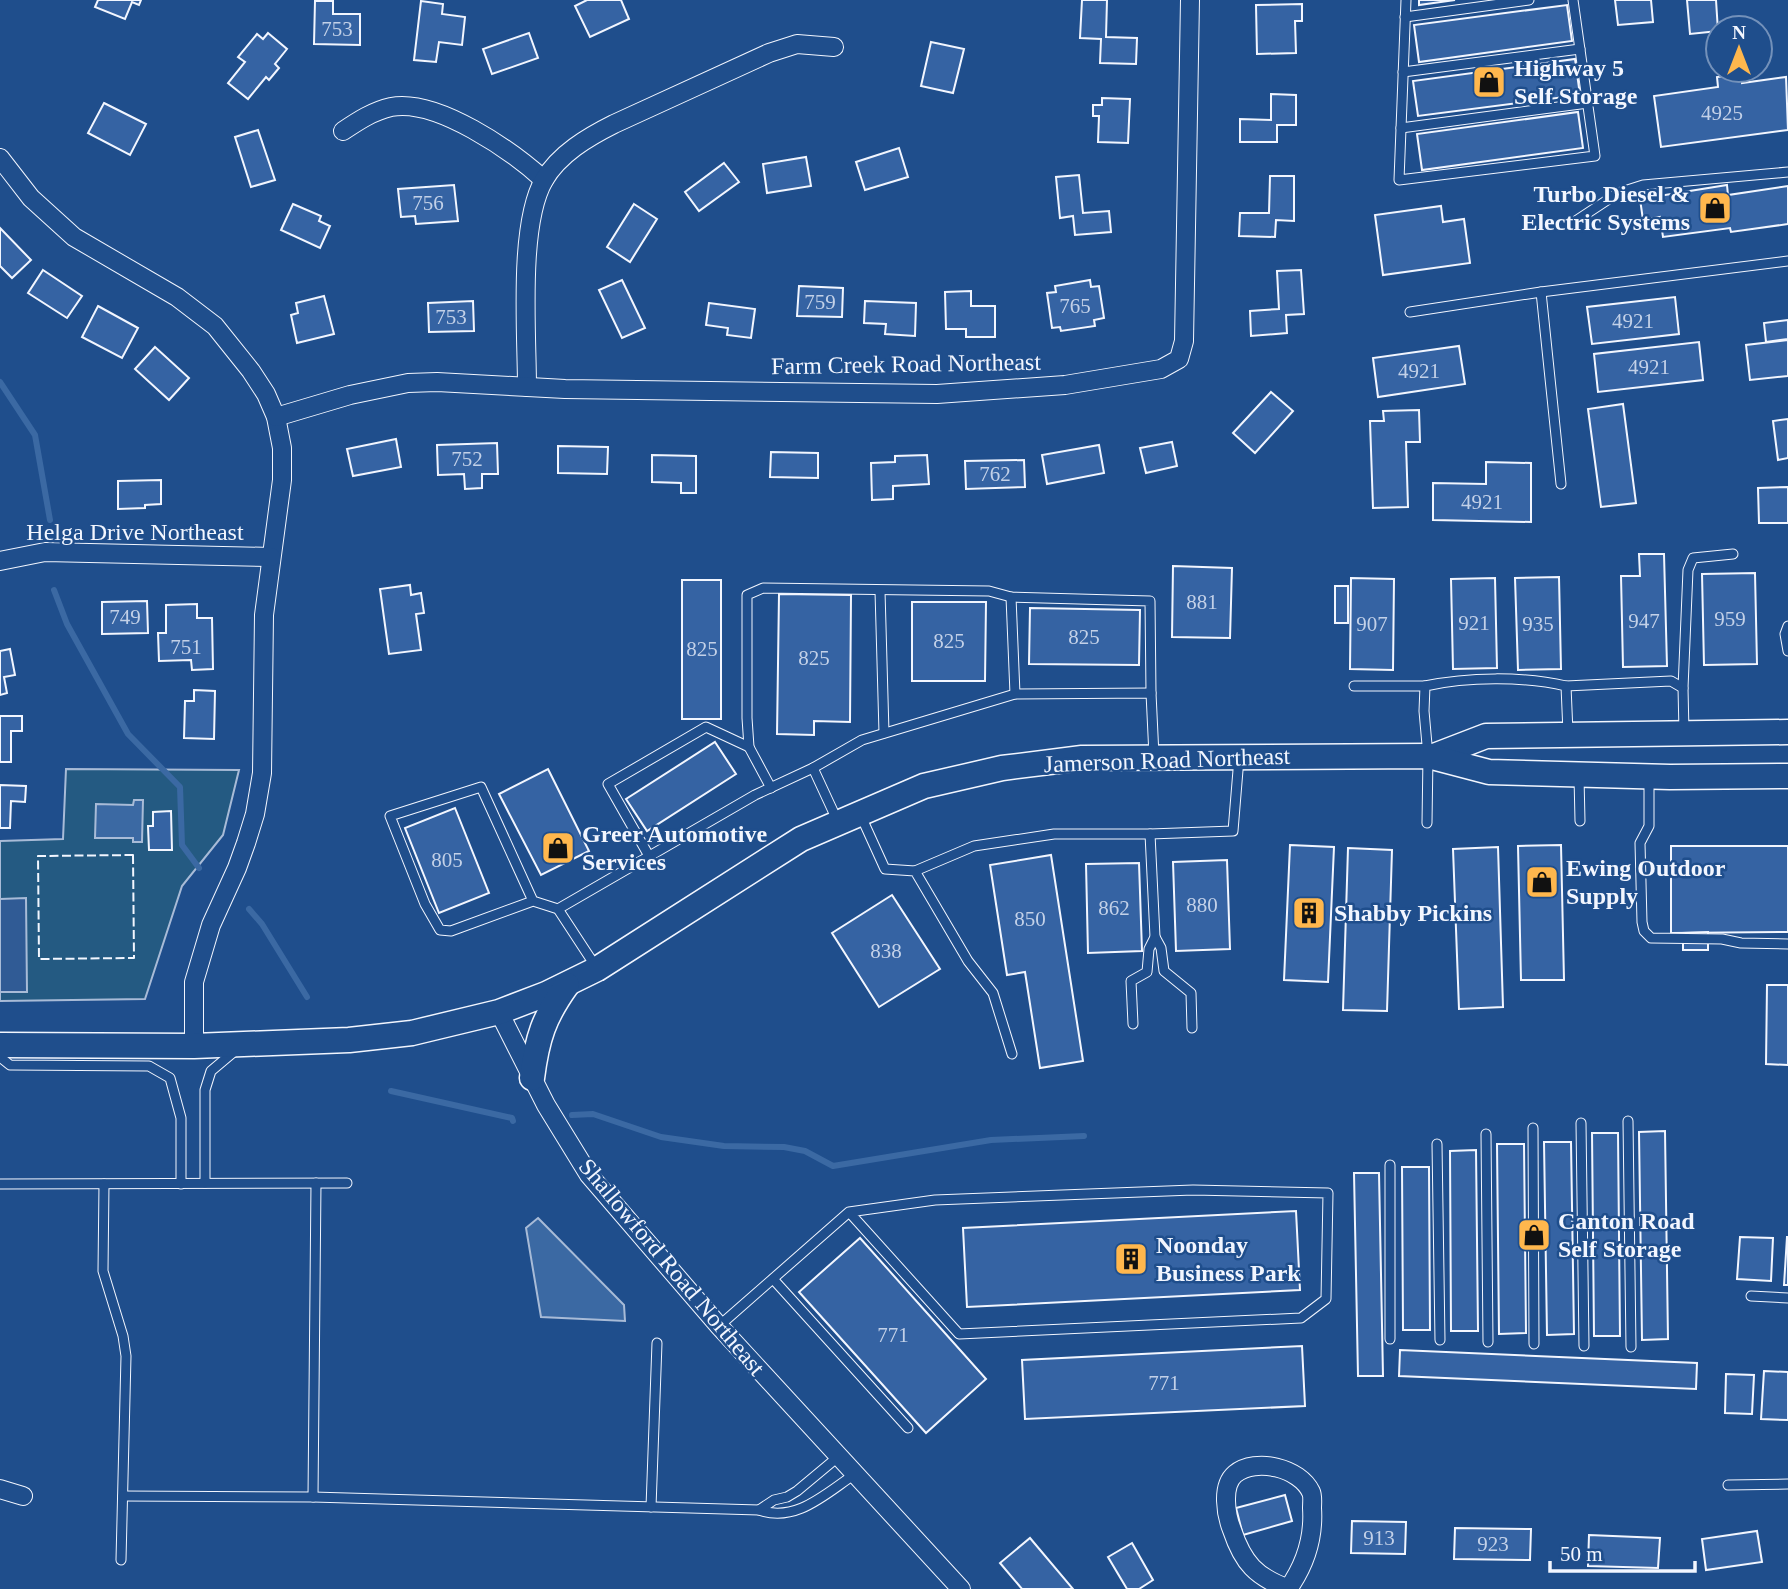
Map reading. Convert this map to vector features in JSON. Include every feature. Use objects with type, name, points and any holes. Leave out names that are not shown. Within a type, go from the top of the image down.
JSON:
[{"type":"street","name":"Farm Creek Road Northeast","points":[[276,417],[350,395],[408,383],[868,393],[976,392],[1065,385],[1161,369],[1179,359],[1184,341],[1190,0]]},
{"type":"street","points":[[527,387],[529,233],[534,207],[544,180],[559,162],[590,136],[769,53],[797,44],[834,47]]},
{"type":"street","points":[[343,131],[369,114],[393,107],[423,110],[457,121],[481,133],[529,166],[544,180]]},
{"type":"street","points":[[0,158],[31,198],[74,237],[177,297],[215,326],[251,371],[266,394],[276,417],[282,448],[282,480],[264,615],[260,787],[246,843],[211,925],[194,982],[194,1046]]},
{"type":"street","name":"Helga Drive Northeast","points":[[0,561],[44,552],[271,557]]},
{"type":"street","name":"Jamerson Road Northeast","points":[[1431,756],[1486,736],[1788,732]]},
{"type":"street","name":"Jamerson Road Northeast","points":[[499,1012],[597,969],[802,839],[924,786],[1002,768],[1082,758],[1431,756],[1489,772],[1788,776]]},
{"type":"street","points":[[532,1078],[536,1048],[549,1010],[568,983]]},
{"type":"street","points":[[0,1045],[194,1046],[349,1040],[412,1033],[499,1012]]},
{"type":"street","name":"Shallowford Road Northeast","points":[[499,1012],[532,1078],[589,1175],[719,1326],[961,1589]]},
{"type":"street","points":[[1271,1466],[1293,1472],[1311,1492],[1314,1527],[1297,1576],[1288,1589],[1268,1581],[1240,1554],[1233,1534],[1226,1494],[1233,1475],[1247,1467],[1271,1466]]},
{"type":"street","points":[[0,1489],[23,1496]]},
{"type":"lane","points":[[1406,0],[1399,180],[1595,156],[1573,0]]},
{"type":"lane","points":[[1405,17],[1529,0]]},
{"type":"lane","points":[[1403,72],[1580,49]]},
{"type":"lane","points":[[1401,128],[1588,103]]},
{"type":"lane","points":[[1571,224],[1618,193],[1643,185],[1788,172]]},
{"type":"lane","points":[[1410,312],[1541,292],[1788,261]]},
{"type":"lane","points":[[1541,292],[1560,484]]},
{"type":"lane","points":[[1684,732],[1688,570],[1693,558],[1732,554]]},
{"type":"lane","points":[[771,788],[750,747],[747,718],[747,595],[762,588],[989,591],[1011,597],[1150,601],[1154,757]]},
{"type":"lane","points":[[880,591],[884,733]]},
{"type":"lane","points":[[1011,597],[1015,694]]},
{"type":"lane","points":[[1788,626],[1785,634],[1788,651]]},
{"type":"lane","points":[[1354,686],[1424,686],[1452,680],[1545,681],[1566,686],[1671,681],[1683,688]]},
{"type":"lane","points":[[1424,686],[1424,711],[1431,756],[1427,823]]},
{"type":"lane","points":[[1566,686],[1568,734]]},
{"type":"lane","points":[[558,909],[771,788],[862,740],[1015,694],[1151,693]]},
{"type":"lane","points":[[649,856],[608,784],[706,727],[750,747]]},
{"type":"lane","points":[[813,768],[885,869],[915,871],[974,846],[1054,834],[1233,831],[1239,757]]},
{"type":"lane","points":[[1579,775],[1580,821]]},
{"type":"lane","points":[[1649,776],[1649,826],[1640,843],[1644,931],[1651,937],[1788,944]]},
{"type":"lane","points":[[533,901],[481,787],[390,816],[425,904],[440,929],[451,931],[533,901],[558,909],[597,969]]},
{"type":"lane","points":[[1150,834],[1155,937],[1161,948],[1164,971],[1191,993],[1192,1028]]},
{"type":"lane","points":[[915,871],[968,961],[993,993],[1012,1054]]},
{"type":"lane","points":[[1133,1024],[1131,981],[1147,972],[1149,949],[1155,937]]},
{"type":"lane","points":[[205,1183],[205,1090],[211,1072],[243,1044]]},
{"type":"lane","points":[[0,1057],[10,1065],[149,1066],[170,1078],[181,1118],[181,1184]]},
{"type":"lane","points":[[1628,1122],[1631,1348]]},
{"type":"lane","points":[[1581,1123],[1584,1346]]},
{"type":"lane","points":[[1533,1128],[1534,1344]]},
{"type":"lane","points":[[1486,1134],[1488,1342]]},
{"type":"lane","points":[[1437,1144],[1440,1340]]},
{"type":"lane","points":[[1390,1165],[1390,1339]]},
{"type":"lane","points":[[313,1497],[316,1183]]},
{"type":"lane","points":[[0,1184],[347,1183]]},
{"type":"lane","points":[[104,1184],[103,1270],[123,1336],[126,1356],[121,1560]]},
{"type":"lane","points":[[719,1326],[849,1212],[935,1200],[1193,1190],[1328,1193],[1326,1299],[1301,1318],[958,1334],[849,1212]]},
{"type":"lane","points":[[773,1279],[908,1428]]},
{"type":"lane","points":[[1751,1296],[1788,1298]]},
{"type":"lane","points":[[651,1507],[657,1343]]},
{"type":"lane","points":[[759,1510],[774,1500],[797,1491],[839,1456]]},
{"type":"lane","points":[[123,1496],[313,1497],[759,1510],[772,1515],[788,1514],[807,1507],[855,1474]]},
{"type":"lane","points":[[1728,1485],[1788,1484]]},
{"type":"shaded area","points":[[66,769],[239,770],[223,835],[182,886],[145,999],[0,1001],[0,841],[63,839]]},
{"type":"shaded area","points":[[134,800],[143,800],[142,842],[133,842],[133,838],[95,838],[96,804],[133,805]]},
{"type":"shaded area","points":[[26,898],[27,992],[0,992],[0,899]]},
{"type":"shaded area","points":[[538,1218],[624,1305],[625,1321],[541,1317],[526,1228]]},
{"type":"building","points":[[98,0],[141,0],[139,5],[132,2],[125,19],[95,7]]},
{"type":"building","points":[[587,0],[621,0],[629,19],[590,37],[575,6]]},
{"type":"building","points":[[1082,0],[1107,0],[1106,37],[1137,38],[1136,64],[1100,63],[1101,39],[1080,38]]},
{"type":"building","points":[[1419,0],[1455,0],[1419,5]]},
{"type":"building","points":[[1615,0],[1651,0],[1653,22],[1618,25]]},
{"type":"building","points":[[1687,0],[1716,0],[1717,14],[1704,14],[1704,32],[1690,34]]},
{"type":"building","points":[[315,1],[333,1],[333,14],[360,14],[360,45],[314,44]]},
{"type":"building","points":[[421,1],[443,4],[442,14],[465,17],[462,45],[439,42],[436,62],[414,60]]},
{"type":"building","points":[[1302,4],[1302,21],[1295,21],[1296,53],[1257,54],[1256,5]]},
{"type":"building","points":[[1567,5],[1572,41],[1419,62],[1414,25]]},
{"type":"building","points":[[268,33],[287,49],[275,64],[279,68],[269,80],[266,77],[248,99],[228,83],[245,62],[238,57],[257,34],[263,39]]},
{"type":"building","points":[[529,33],[538,58],[492,74],[483,49]]},
{"type":"building","points":[[931,42],[964,49],[953,93],[921,86]]},
{"type":"building","points":[[1575,59],[1580,95],[1418,116],[1413,81]]},
{"type":"building","points":[[1786,77],[1788,130],[1661,147],[1654,96],[1718,87],[1718,84],[1774,84],[1774,79]]},
{"type":"building","points":[[1271,94],[1296,95],[1296,125],[1277,125],[1277,142],[1240,142],[1240,119],[1271,120]]},
{"type":"building","points":[[1102,98],[1130,99],[1128,143],[1098,142],[1099,116],[1093,116],[1093,105],[1102,105]]},
{"type":"building","points":[[104,103],[146,124],[130,155],[88,133]]},
{"type":"building","points":[[1578,112],[1583,148],[1422,170],[1417,134]]},
{"type":"building","points":[[258,130],[275,180],[251,187],[235,137]]},
{"type":"building","points":[[899,148],[908,177],[865,190],[856,162]]},
{"type":"building","points":[[806,157],[811,186],[767,193],[763,164]]},
{"type":"building","points":[[724,163],[739,182],[699,211],[685,192]]},
{"type":"building","points":[[1079,175],[1083,213],[1109,211],[1111,232],[1075,235],[1073,216],[1060,218],[1056,177]]},
{"type":"building","points":[[1270,176],[1294,176],[1294,221],[1276,220],[1275,237],[1239,236],[1240,213],[1269,213]]},
{"type":"building","points":[[454,185],[458,221],[416,224],[415,216],[401,217],[398,189]]},
{"type":"building","name":"Turbo Diesel & Electric Systems","points":[[1727,185],[1728,195],[1788,186],[1788,224],[1663,237],[1660,217],[1643,220],[1640,199]]},
{"type":"building","points":[[293,204],[321,216],[319,221],[330,226],[320,248],[281,230]]},
{"type":"building","points":[[634,204],[657,219],[630,262],[607,247]]},
{"type":"building","points":[[1441,206],[1443,222],[1464,219],[1470,263],[1383,275],[1375,215]]},
{"type":"building","points":[[0,228],[31,260],[12,278],[0,266]]},
{"type":"building","points":[[43,270],[82,296],[67,318],[28,293]]},
{"type":"building","points":[[1301,270],[1304,314],[1286,315],[1287,333],[1251,336],[1250,311],[1279,309],[1277,271]]},
{"type":"building","points":[[622,280],[645,328],[622,338],[599,290]]},
{"type":"building","points":[[1090,280],[1091,287],[1099,286],[1104,318],[1094,320],[1095,326],[1061,331],[1060,327],[1052,328],[1047,293],[1056,292],[1055,286]]},
{"type":"building","points":[[799,286],[843,288],[842,317],[797,316]]},
{"type":"building","points":[[971,291],[971,306],[995,306],[995,337],[966,337],[966,329],[946,329],[945,292]]},
{"type":"building","points":[[324,296],[334,334],[297,343],[291,315],[298,313],[296,303]]},
{"type":"building","points":[[1675,297],[1679,334],[1592,344],[1587,307]]},
{"type":"building","points":[[473,301],[474,331],[429,332],[428,303]]},
{"type":"building","points":[[865,301],[916,303],[915,336],[885,334],[886,324],[864,323]]},
{"type":"building","points":[[709,303],[755,309],[751,338],[727,335],[728,328],[706,325]]},
{"type":"building","points":[[98,306],[138,328],[122,358],[82,337]]},
{"type":"building","points":[[1788,320],[1788,339],[1766,342],[1764,323]]},
{"type":"building","points":[[1788,340],[1788,376],[1750,380],[1746,345]]},
{"type":"building","points":[[1699,342],[1703,380],[1598,392],[1594,354]]},
{"type":"building","points":[[1459,346],[1465,384],[1378,397],[1373,358]]},
{"type":"building","points":[[155,347],[189,378],[169,400],[135,369]]},
{"type":"building","points":[[1271,392],[1293,411],[1255,453],[1233,433]]},
{"type":"building","points":[[1623,404],[1636,503],[1601,507],[1588,409]]},
{"type":"building","points":[[1419,410],[1420,442],[1406,442],[1408,507],[1373,508],[1370,421],[1384,421],[1383,411]]},
{"type":"building","points":[[1788,419],[1788,458],[1778,460],[1773,421]]},
{"type":"building","points":[[396,439],[401,467],[353,476],[347,449]]},
{"type":"building","points":[[1172,442],[1177,466],[1146,473],[1140,448]]},
{"type":"building","points":[[497,443],[498,474],[482,474],[482,488],[465,489],[464,474],[438,475],[437,445]]},
{"type":"building","points":[[1099,445],[1104,473],[1047,484],[1042,455]]},
{"type":"building","points":[[558,446],[608,447],[607,474],[558,473]]},
{"type":"building","points":[[771,452],[818,453],[818,478],[770,477]]},
{"type":"building","points":[[652,455],[696,456],[696,493],[681,493],[681,483],[652,482]]},
{"type":"building","points":[[927,455],[929,484],[893,486],[893,499],[872,500],[871,463],[895,462],[895,456]]},
{"type":"building","points":[[1024,460],[1025,487],[966,489],[965,461]]},
{"type":"building","points":[[1486,462],[1531,463],[1531,522],[1433,520],[1433,483],[1486,484]]},
{"type":"building","points":[[161,480],[161,504],[145,505],[145,508],[118,509],[118,481]]},
{"type":"building","points":[[1788,487],[1788,523],[1759,523],[1758,488]]},
{"type":"building","points":[[1639,554],[1664,554],[1667,666],[1623,667],[1621,576],[1640,576]]},
{"type":"building","points":[[1173,566],[1232,568],[1230,638],[1172,637]]},
{"type":"building","points":[[1755,573],[1757,664],[1704,665],[1702,574]]},
{"type":"building","points":[[1559,577],[1561,669],[1518,670],[1515,578]]},
{"type":"building","points":[[1351,578],[1394,579],[1393,670],[1350,669]]},
{"type":"building","points":[[1495,578],[1497,668],[1453,669],[1451,579]]},
{"type":"building","points":[[682,580],[721,580],[721,719],[682,719]]},
{"type":"building","points":[[410,585],[411,595],[421,593],[424,613],[416,614],[421,650],[389,654],[380,589]]},
{"type":"building","points":[[1335,586],[1348,586],[1348,623],[1335,623]]},
{"type":"building","points":[[779,594],[851,595],[850,722],[814,721],[814,735],[777,734]]},
{"type":"building","points":[[147,601],[148,633],[102,634],[102,602]]},
{"type":"building","points":[[912,602],[986,602],[985,681],[912,681]]},
{"type":"building","points":[[197,604],[197,618],[212,618],[213,669],[192,670],[191,660],[159,661],[158,633],[166,633],[166,605]]},
{"type":"building","points":[[1030,608],[1140,610],[1139,665],[1029,664]]},
{"type":"building","points":[[10,649],[15,675],[4,677],[7,693],[0,695],[0,651]]},
{"type":"building","points":[[194,690],[215,691],[214,739],[184,738],[185,701],[194,701]]},
{"type":"building","points":[[0,716],[22,716],[22,731],[11,731],[11,762],[0,762]]},
{"type":"building","points":[[715,742],[736,774],[647,831],[626,799]]},
{"type":"building","points":[[548,769],[589,851],[541,875],[499,794]]},
{"type":"building","points":[[0,785],[26,786],[25,802],[11,801],[10,828],[0,828]]},
{"type":"building","points":[[455,808],[489,893],[439,913],[405,828]]},
{"type":"building","points":[[171,811],[172,850],[149,850],[148,826],[153,826],[153,812]]},
{"type":"building","name":"Shabby Pickins","points":[[1290,845],[1334,847],[1328,982],[1284,980]]},
{"type":"building","points":[[1561,845],[1564,980],[1521,980],[1518,846]]},
{"type":"building","points":[[1671,846],[1788,846],[1788,932],[1671,933]]},
{"type":"building","points":[[1498,847],[1503,1007],[1459,1009],[1453,849]]},
{"type":"building","points":[[1348,848],[1392,850],[1387,1011],[1343,1010]]},
{"type":"building","points":[[1051,855],[1083,1061],[1040,1068],[1025,972],[1007,975],[990,865]]},
{"type":"building","points":[[1227,860],[1230,949],[1176,951],[1173,862]]},
{"type":"building","points":[[1139,863],[1142,951],[1088,953],[1086,864]]},
{"type":"building","points":[[892,895],[940,969],[879,1007],[832,933]]},
{"type":"building","points":[[1708,932],[1708,950],[1683,950],[1683,933]]},
{"type":"building","points":[[1767,985],[1788,985],[1788,1065],[1766,1064]]},
{"type":"building","points":[[1665,1131],[1668,1339],[1642,1340],[1639,1132]]},
{"type":"building","points":[[1592,1133],[1618,1133],[1620,1336],[1594,1336]]},
{"type":"building","points":[[1544,1142],[1571,1142],[1574,1334],[1547,1335]]},
{"type":"building","points":[[1497,1144],[1524,1144],[1526,1333],[1499,1334]]},
{"type":"building","points":[[1476,1150],[1478,1331],[1451,1331],[1450,1151]]},
{"type":"building","points":[[1402,1167],[1429,1167],[1430,1330],[1403,1330]]},
{"type":"building","points":[[1354,1173],[1379,1173],[1383,1376],[1358,1376]]},
{"type":"building","name":"Noonday Business Park","points":[[1296,1211],[1300,1290],[967,1307],[963,1228]]},
{"type":"building","points":[[1740,1237],[1773,1238],[1771,1281],[1737,1279]]},
{"type":"building","points":[[1787,1237],[1788,1285],[1784,1285]]},
{"type":"building","points":[[860,1238],[986,1379],[926,1433],[799,1292]]},
{"type":"building","name":"Noonday Business Park","points":[[1302,1346],[1305,1406],[1025,1419],[1022,1360]]},
{"type":"building","points":[[1400,1350],[1697,1363],[1696,1389],[1399,1376]]},
{"type":"building","points":[[1764,1371],[1788,1372],[1788,1420],[1761,1419]]},
{"type":"building","points":[[1726,1374],[1754,1375],[1752,1414],[1725,1413]]},
{"type":"building","points":[[1285,1495],[1292,1521],[1243,1535],[1236,1508]]},
{"type":"building","points":[[1352,1521],[1406,1522],[1405,1554],[1351,1553]]},
{"type":"building","points":[[1455,1528],[1531,1529],[1530,1560],[1454,1559]]},
{"type":"building","points":[[1757,1531],[1762,1562],[1706,1570],[1702,1539]]},
{"type":"building","points":[[1589,1535],[1660,1538],[1658,1568],[1588,1566]]},
{"type":"building","points":[[1030,1538],[1073,1589],[1022,1589],[1000,1563]]},
{"type":"building","points":[[1132,1543],[1153,1580],[1139,1589],[1127,1589],[1108,1557]]},
{"type":"waterway","points":[[0,382],[35,435],[50,520]]},
{"type":"waterway","points":[[54,590],[67,624],[128,734],[180,787],[182,845],[199,868]]},
{"type":"waterway","points":[[249,909],[262,924],[307,997]]},
{"type":"waterway","points":[[391,1091],[512,1118],[513,1121]]},
{"type":"waterway","points":[[572,1115],[593,1114],[661,1137],[724,1146],[784,1147],[805,1151],[833,1166],[991,1140],[1084,1136]]},
{"type":"fence","points":[[133,855],[134,958],[39,959],[38,856],[133,855]]},
{"type":"place","name":"Highway 5 Self Storage","points":[[1489,82]]},
{"type":"place","name":"Turbo Diesel & Electric Systems","points":[[1715,208]]},
{"type":"place","name":"Greer Automotive Services","points":[[558,848]]},
{"type":"place","name":"Ewing Outdoor Supply","points":[[1542,882]]},
{"type":"place","name":"Shabby Pickins","points":[[1309,913]]},
{"type":"place","name":"Canton Road Self Storage","points":[[1534,1235]]},
{"type":"place","name":"Noonday Business Park","points":[[1131,1259]]}]
